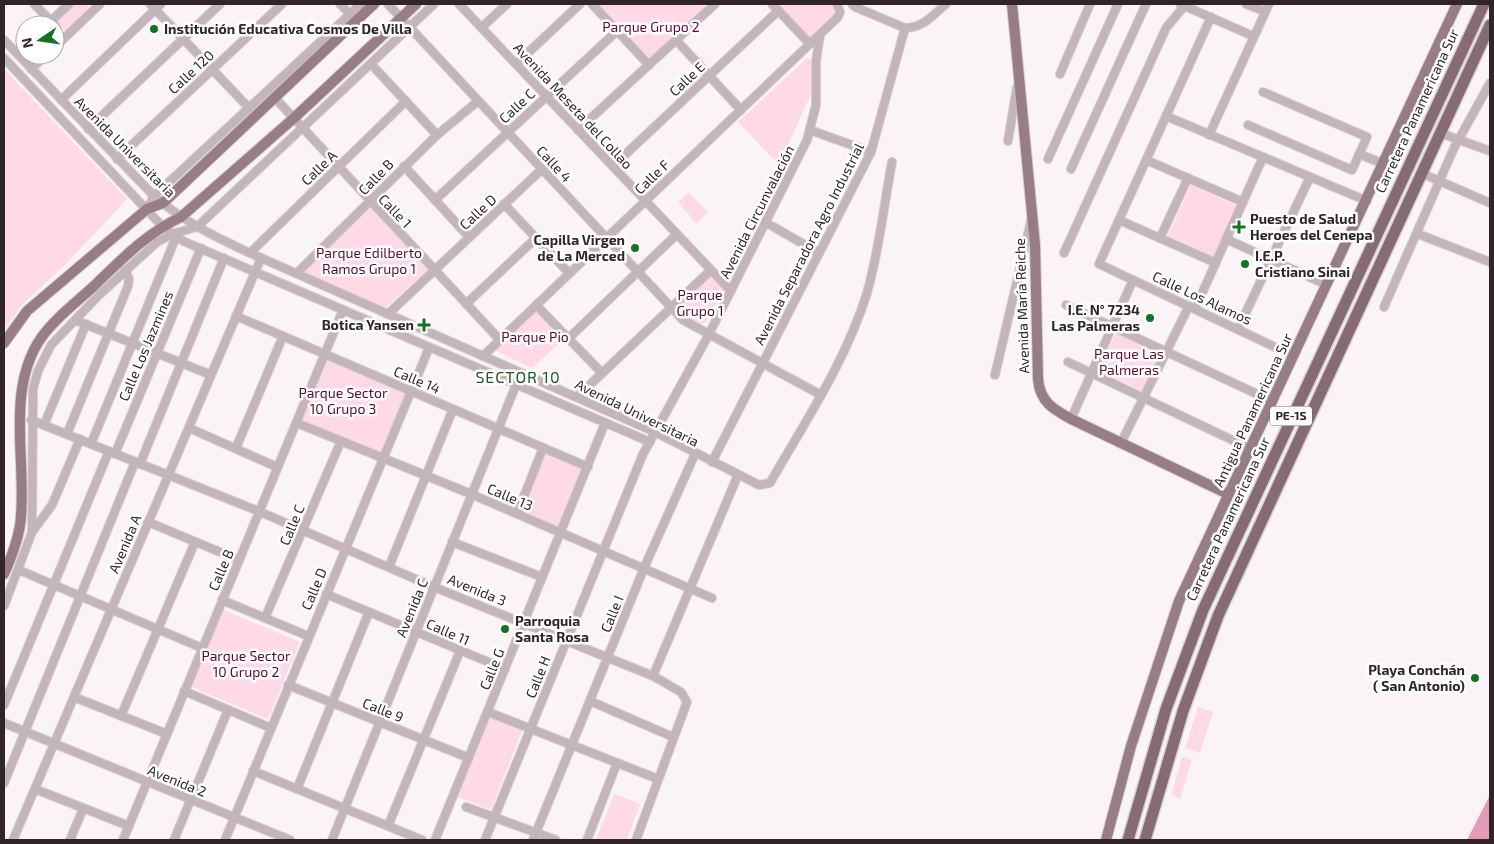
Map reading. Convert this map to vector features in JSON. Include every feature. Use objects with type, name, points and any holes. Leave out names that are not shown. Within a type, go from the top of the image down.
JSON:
[{"type":"highway","name":"Carretera Panamericana Sur","points":[[1128,840],[1166,709],[1206,601],[1484,4]]},
{"type":"highway","name":"PE-1S","points":[[1145,840],[1183,710],[1218,616],[1490,25]]},
{"type":"main road","points":[[4,343],[27,311],[147,209],[163,203],[374,4]]},
{"type":"main road","points":[[4,574],[19,532],[22,515],[20,429],[22,399],[30,361],[42,337],[139,244],[162,226],[181,217],[294,118],[416,4]]},
{"type":"main road","name":"Avenida María Reiche","points":[[1012,4],[1032,216],[1038,387],[1048,406],[1071,419],[1228,494]]},
{"type":"main road","name":"Antigua Panamericana Sur","points":[[1106,840],[1131,746],[1179,601],[1249,448],[1367,201],[1457,4]]},
{"type":"street","points":[[34,4],[44,15]]},
{"type":"street","points":[[60,15],[69,4]]},
{"type":"street","points":[[88,129],[220,4]]},
{"type":"street","name":"Calle 120","points":[[117,159],[282,4]]},
{"type":"street","points":[[340,4],[350,14]]},
{"type":"street","points":[[147,209],[154,196],[361,4]]},
{"type":"street","name":"Calle 4","points":[[388,4],[670,308],[692,327],[821,395]]},
{"type":"street","points":[[32,532],[31,420],[33,390],[42,362],[51,345],[126,270],[157,242],[197,227],[434,4]]},
{"type":"street","name":"Avenida Meseta del Collao","points":[[459,4],[731,291]]},
{"type":"street","points":[[482,27],[507,4]]},
{"type":"street","points":[[516,64],[580,4]]},
{"type":"street","points":[[592,4],[649,65]]},
{"type":"street","points":[[772,4],[810,44]]},
{"type":"street","name":"Calle F","points":[[483,356],[820,35],[838,17],[840,12],[837,4]]},
{"type":"street","points":[[855,5],[905,28],[914,28],[923,24],[946,4]]},
{"type":"street","points":[[1060,74],[1090,4]]},
{"type":"street","points":[[1048,159],[1118,4]]},
{"type":"street","points":[[1071,169],[1146,4]]},
{"type":"street","points":[[1064,253],[1166,28],[1184,4],[1253,36]]},
{"type":"street","points":[[1246,4],[1264,12]]},
{"type":"street","points":[[1210,135],[1269,4]]},
{"type":"street","points":[[66,36],[95,5]]},
{"type":"street","points":[[578,130],[676,40],[711,5]]},
{"type":"street","points":[[61,100],[155,6],[183,39],[249,108]]},
{"type":"street","name":"Calle E","points":[[613,166],[778,11]]},
{"type":"street","points":[[1211,17],[1119,220],[1216,263]]},
{"type":"street","name":"Avenida Separadora Agro Industrial","points":[[712,462],[871,152],[905,28]]},
{"type":"street","name":"Calle C","points":[[435,200],[617,30]]},
{"type":"street","name":"Avenida Circunvalación","points":[[650,442],[708,336],[807,140],[816,105],[816,62],[820,35]]},
{"type":"street","name":"Avenida Universitaria","points":[[4,40],[154,196],[197,227],[261,258],[655,432],[738,475],[764,486],[770,483],[821,395]]},
{"type":"street","points":[[676,40],[741,110]]},
{"type":"street","name":"Avenida Universitaria","points":[[4,58],[162,226],[174,235],[428,348],[650,442]]},
{"type":"street","points":[[371,64],[437,134]]},
{"type":"street","points":[[31,69],[35,65]]},
{"type":"street","points":[[1008,142],[1019,77]]},
{"type":"street","points":[[1384,307],[1418,234],[1458,138],[1490,83]]},
{"type":"street","points":[[1248,125],[1352,170],[1360,154],[1367,136],[1263,92]]},
{"type":"street","name":"Calle 1","points":[[274,98],[500,340]]},
{"type":"street","name":"Calle A","points":[[250,252],[406,101]]},
{"type":"street","name":"Calle B","points":[[296,273],[437,134],[477,102]]},
{"type":"street","points":[[1166,116],[1367,201]]},
{"type":"street","points":[[810,130],[871,152]]},
{"type":"street","points":[[1440,133],[1490,151]]},
{"type":"street","points":[[1360,154],[1384,164]]},
{"type":"street","points":[[1121,443],[1166,352],[1216,263],[1263,157]]},
{"type":"street","points":[[1146,160],[1243,202]]},
{"type":"street","points":[[821,395],[837,364],[866,294],[873,268],[892,162]]},
{"type":"street","points":[[404,166],[469,237]]},
{"type":"street","name":"Calle D","points":[[388,314],[542,169]]},
{"type":"street","points":[[1421,173],[1490,203]]},
{"type":"street","points":[[1238,329],[1310,177]]},
{"type":"street","points":[[1160,238],[1188,178]]},
{"type":"street","points":[[504,204],[570,273]]},
{"type":"street","points":[[995,375],[1032,216]]},
{"type":"street","name":"Calle Los Alamos","points":[[1119,220],[1099,264],[1294,356]]},
{"type":"street","points":[[765,222],[819,253]]},
{"type":"street","points":[[569,338],[677,234]]},
{"type":"street","points":[[1418,234],[1490,262]]},
{"type":"street","points":[[91,444],[174,235]]},
{"type":"street","points":[[466,304],[536,238]]},
{"type":"street","points":[[1226,239],[1327,285]]},
{"type":"street","name":"Calle Los Jazmines","points":[[4,705],[54,584],[157,353],[201,248]]},
{"type":"street","points":[[4,783],[80,595],[182,363],[224,258]]},
{"type":"street","name":"Avenida A","points":[[13,840],[261,258]]},
{"type":"street","points":[[67,434],[129,282],[126,270]]},
{"type":"street","points":[[577,397],[711,270]]},
{"type":"street","points":[[1071,419],[1133,280]]},
{"type":"street","points":[[536,305],[602,373]]},
{"type":"street","points":[[1066,306],[1272,401]]},
{"type":"street","name":"Calle B","points":[[123,840],[343,310]]},
{"type":"street","name":"Calle 14","points":[[236,316],[588,466]]},
{"type":"street","points":[[75,320],[211,375]]},
{"type":"street","points":[[44,425],[86,324]]},
{"type":"street","points":[[236,448],[283,336]]},
{"type":"street","name":"Calle D","points":[[225,840],[428,348]]},
{"type":"street","points":[[1068,362],[1249,448]]},
{"type":"street","name":"Avenida C","points":[[332,840],[516,385]]},
{"type":"street","points":[[389,567],[453,409]]},
{"type":"street","name":"Avenida 3","points":[[31,420],[258,511],[434,587],[653,676],[681,692],[687,702],[673,737]]},
{"type":"street","name":"Calle 13","points":[[297,423],[426,477],[472,494],[712,598]]},
{"type":"street","name":"Calle G","points":[[435,840],[605,423]]},
{"type":"street","points":[[189,428],[277,466]]},
{"type":"street","points":[[4,606],[32,532],[52,505],[80,439]]},
{"type":"street","name":"Calle C","points":[[265,618],[341,441]]},
{"type":"street","name":"Calle H","points":[[485,840],[566,640],[650,442]]},
{"type":"street","points":[[517,514],[543,448]]},
{"type":"street","name":"Calle I","points":[[534,836],[644,568],[695,454]]},
{"type":"street","points":[[653,676],[738,475]]},
{"type":"street","points":[[148,522],[239,560]]},
{"type":"street","points":[[121,716],[195,542]]},
{"type":"street","points":[[452,542],[542,577]]},
{"type":"street","points":[[19,570],[202,648]]},
{"type":"street","name":"Calle 11","points":[[326,594],[505,669]]},
{"type":"street","points":[[222,600],[308,636]]},
{"type":"street","points":[[297,789],[369,612]]},
{"type":"street","points":[[388,826],[460,651]]},
{"type":"street","name":"Calle 9","points":[[288,685],[469,758]]},
{"type":"street","points":[[184,691],[271,728]]},
{"type":"street","points":[[74,697],[167,734]]},
{"type":"street","points":[[590,701],[673,737],[636,840]]},
{"type":"street","points":[[174,840],[228,710]]},
{"type":"street","points":[[488,712],[658,779]]},
{"type":"street","name":"Avenida 2","points":[[4,723],[290,840]]},
{"type":"street","points":[[587,840],[617,763]]},
{"type":"street","points":[[253,771],[422,840]]},
{"type":"street","points":[[35,789],[129,826]]},
{"type":"street","points":[[466,807],[494,817],[534,836],[556,840]]},
{"type":"street","points":[[70,840],[83,809]]},
{"type":"green space","points":[[73,4],[87,4],[90,10],[67,32],[65,31],[65,15],[62,15]]},
{"type":"green space","name":"Parque Grupo 2","points":[[599,4],[701,4],[705,7],[650,58]]},
{"type":"green space","points":[[775,4],[835,4],[835,16],[810,41]]},
{"type":"green space","points":[[807,58],[811,60],[812,92],[779,165],[738,122]]},
{"type":"green space","points":[[4,69],[127,199],[65,265],[23,304],[4,329]]},
{"type":"green space","points":[[1191,185],[1237,206],[1213,259],[1167,238]]},
{"type":"green space","points":[[689,192],[708,213],[696,224],[678,202]]},
{"type":"green space","name":"Parque Edilberto Ramos Grupo 1","points":[[369,207],[428,269],[384,309],[305,272]]},
{"type":"green space","name":"Parque Grupo 1","points":[[708,275],[724,290],[705,323],[699,325],[680,313],[677,306]]},
{"type":"green space","name":"Parque Pio","points":[[536,308],[565,338],[532,368],[494,350]]},
{"type":"green space","name":"Parque Las Palmeras","points":[[1116,333],[1160,355],[1142,391],[1098,370]]},
{"type":"green space","name":"Parque Sector 10 Grupo 3","points":[[326,357],[406,392],[381,454],[299,418]]},
{"type":"green space","points":[[545,452],[583,468],[558,526],[521,511]]},
{"type":"green space","name":"Parque Sector 10 Grupo 2","points":[[222,609],[300,642],[268,719],[191,687]]},
{"type":"green space","points":[[1198,707],[1213,712],[1200,753],[1185,748]]},
{"type":"green space","points":[[488,717],[522,731],[491,810],[456,796]]},
{"type":"green space","points":[[1182,757],[1192,760],[1180,799],[1171,795]]},
{"type":"green space","points":[[614,794],[640,804],[627,840],[596,840]]},
{"type":"shaded area","points":[[1490,795],[1490,840],[1467,840]]},
{"type":"place","name":"Institución Educativa Cosmos De Villa","points":[[154,29]]},
{"type":"place","name":"Puesto de Salud Heroes del Cenepa","points":[[1239,227]]},
{"type":"place","name":"Capilla Virgen de La Merced","points":[[635,248]]},
{"type":"place","name":"I.E.P. Cristiano Sinai","points":[[1245,264]]},
{"type":"place","name":"I.E. N° 7234 Las Palmeras","points":[[1150,318]]},
{"type":"place","name":"Botica Yansen","points":[[424,325]]},
{"type":"place","name":"Parroquia Santa Rosa","points":[[505,629]]},
{"type":"place","name":"Playa Conchán ( San Antonio)","points":[[1475,678]]},
{"type":"district","name":"SECTOR 10","points":[[518,377]]}]
